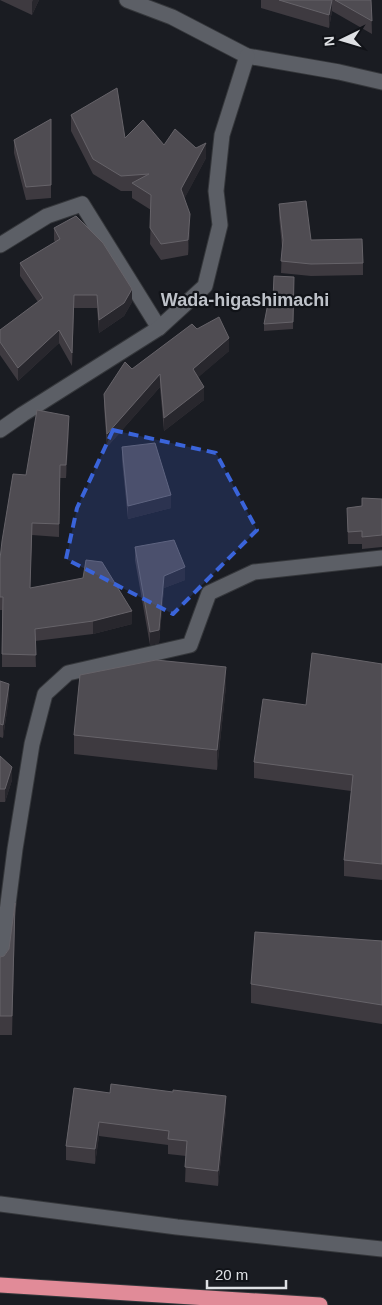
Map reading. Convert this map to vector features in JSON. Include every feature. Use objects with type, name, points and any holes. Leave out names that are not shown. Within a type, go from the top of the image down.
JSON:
[{"type":"highway","points":[[0,1285],[320,1305]]},
{"type":"street","points":[[127,0],[172,17],[247,56],[382,82]]},
{"type":"street","points":[[0,430],[159,328],[205,286],[220,225],[216,191],[222,135],[247,56]]},
{"type":"street","points":[[0,245],[47,216],[82,204],[159,328]]},
{"type":"street","points":[[0,967],[15,849],[32,744],[45,694],[68,673],[190,646],[209,593],[254,572],[382,558]]},
{"type":"street","points":[[0,1204],[177,1227],[382,1248]]},
{"type":"highlighted area","points":[[113,430],[216,453],[257,530],[173,614],[66,559],[77,508]]},
{"type":"building","points":[[279,0],[332,0],[329,15]]},
{"type":"building","points":[[335,0],[371,0],[372,21]]},
{"type":"building","points":[[117,88],[125,138],[143,120],[164,145],[175,129],[196,148],[206,143],[181,189],[190,214],[188,240],[161,244],[150,228],[151,195],[132,183],[149,174],[121,176],[93,159],[71,115]]},
{"type":"building","points":[[51,119],[51,185],[26,187],[14,140]]},
{"type":"building","points":[[306,201],[311,240],[362,239],[363,263],[311,264],[281,261],[283,240],[279,204]]},
{"type":"building","points":[[76,216],[103,243],[132,289],[124,303],[99,320],[97,295],[74,295],[72,353],[59,330],[18,368],[0,342],[0,330],[43,298],[20,263],[60,239],[54,228]]},
{"type":"building","points":[[274,276],[294,277],[293,322],[264,324],[269,298],[273,299]]},
{"type":"building","points":[[219,317],[229,338],[193,369],[204,387],[164,418],[160,374],[107,434],[104,394],[125,362],[132,369],[192,324],[197,329]]},
{"type":"building","points":[[37,410],[69,416],[66,465],[60,465],[59,524],[32,523],[30,588],[83,578],[86,560],[102,562],[132,611],[93,621],[35,629],[36,655],[2,654],[3,597],[0,597],[0,559],[2,541],[13,474],[26,475]]},
{"type":"building","points":[[155,443],[171,495],[128,506],[122,447]]},
{"type":"building","points":[[362,498],[382,499],[382,535],[362,537],[362,531],[348,532],[347,508],[362,506]]},
{"type":"building","points":[[174,540],[185,567],[164,576],[159,630],[150,632],[135,547]]},
{"type":"building","points":[[312,653],[382,664],[382,864],[344,860],[353,775],[254,762],[263,699],[306,705]]},
{"type":"building","points":[[156,660],[226,667],[217,750],[74,735],[80,675]]},
{"type":"building","points":[[0,681],[9,684],[3,725],[0,724]]},
{"type":"building","points":[[0,756],[12,767],[5,789],[0,789]]},
{"type":"building","points":[[15,903],[12,1016],[0,1016],[0,957],[4,956],[9,949]]},
{"type":"building","points":[[255,932],[382,941],[382,1005],[251,984]]},
{"type":"building","points":[[111,1084],[173,1092],[173,1090],[226,1096],[218,1171],[185,1167],[187,1141],[168,1139],[169,1131],[99,1122],[95,1149],[66,1146],[74,1088],[110,1093]]},
{"type":"district","name":"Wada-higashimachi","points":[[245,300]]}]
